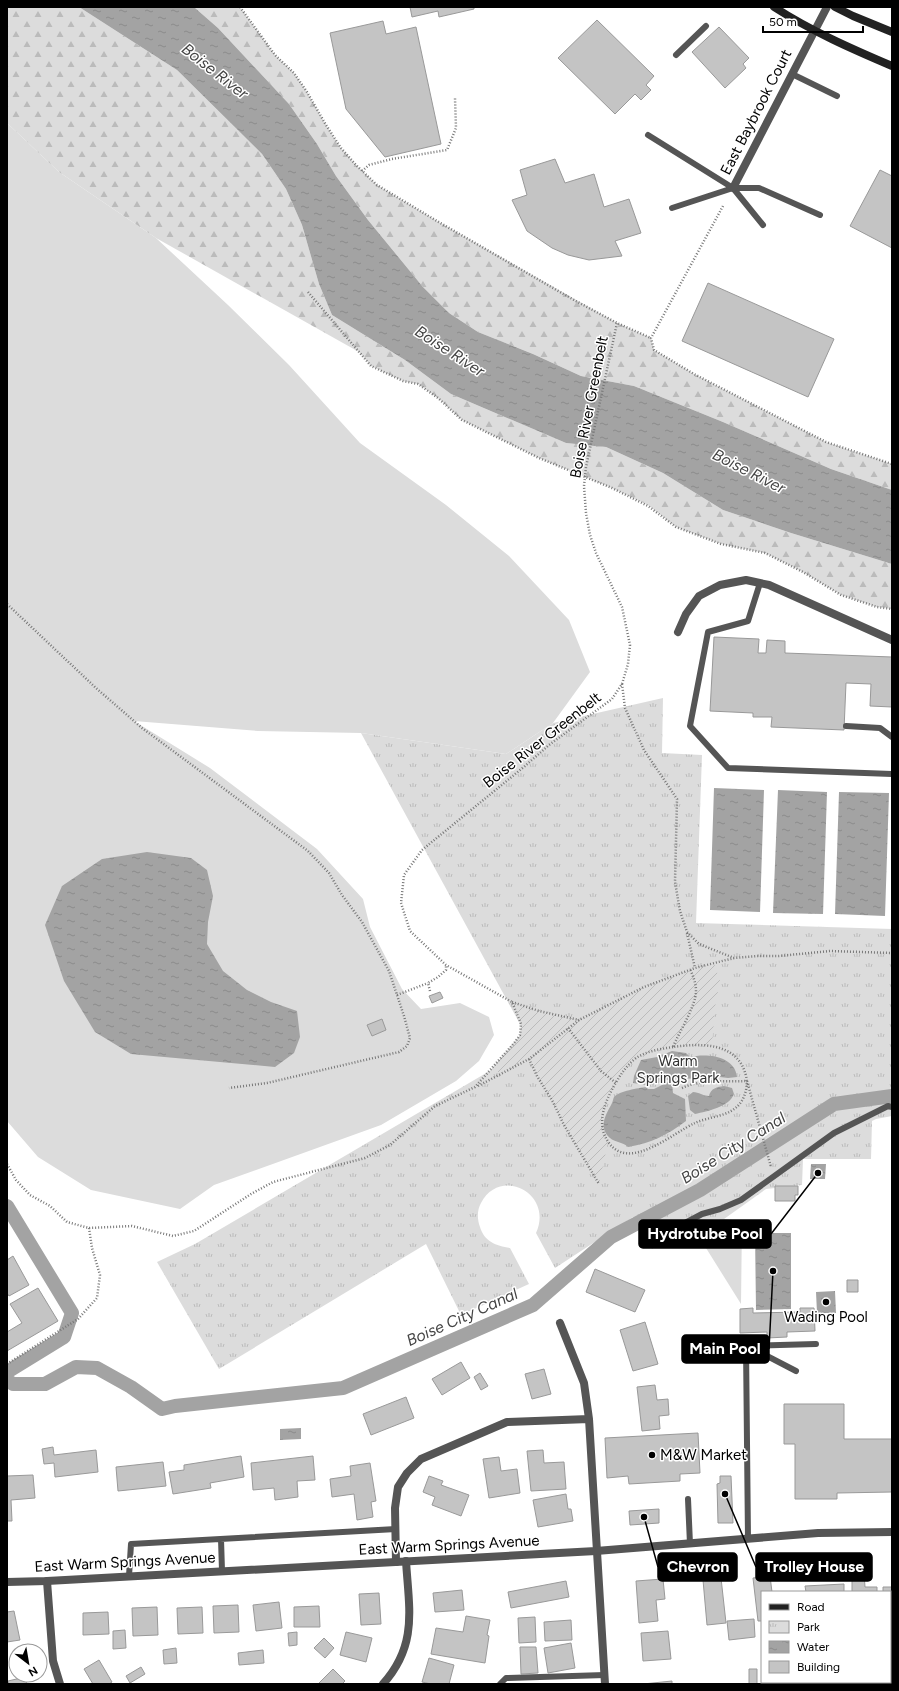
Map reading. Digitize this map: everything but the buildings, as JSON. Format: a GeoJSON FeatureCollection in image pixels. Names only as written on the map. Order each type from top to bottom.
{"type":"FeatureCollection","features":[{"type":"Feature","properties":{"kind":"main road"},"geometry":{"type":"LineString","coordinates":[[774,7],[856,51],[892,66]]}},
{"type":"Feature","properties":{"kind":"main road"},"geometry":{"type":"LineString","coordinates":[[835,7],[892,32]]}},
{"type":"Feature","properties":{"kind":"street","name":"East Baybrook Court"},"geometry":{"type":"LineString","coordinates":[[733,188],[826,7]]}},
{"type":"Feature","properties":{"kind":"street"},"geometry":{"type":"LineString","coordinates":[[678,632],[686,614],[699,596],[720,585],[746,580],[769,585],[892,640]]}},
{"type":"Feature","properties":{"kind":"street"},"geometry":{"type":"LineString","coordinates":[[560,1322],[584,1383],[589,1419],[605,1684]]}},
{"type":"Feature","properties":{"kind":"street"},"geometry":{"type":"LineString","coordinates":[[396,1562],[395,1508],[398,1487],[407,1473],[421,1459],[507,1422],[589,1419]]}},
{"type":"Feature","properties":{"kind":"street","name":"East Warm Springs Avenue"},"geometry":{"type":"LineString","coordinates":[[7,1582],[596,1551],[818,1533],[892,1532]]}},
{"type":"Feature","properties":{"kind":"street"},"geometry":{"type":"LineString","coordinates":[[383,1684],[394,1672],[405,1650],[410,1628],[406,1561]]}},
{"type":"Feature","properties":{"kind":"street"},"geometry":{"type":"LineString","coordinates":[[48,1581],[53,1662],[60,1684]]}},
{"type":"Feature","properties":{"kind":"lane"},"geometry":{"type":"LineString","coordinates":[[676,55],[706,26]]}},
{"type":"Feature","properties":{"kind":"lane"},"geometry":{"type":"LineString","coordinates":[[792,74],[837,96]]}},
{"type":"Feature","properties":{"kind":"lane"},"geometry":{"type":"LineString","coordinates":[[648,135],[733,188],[763,225]]}},
{"type":"Feature","properties":{"kind":"lane"},"geometry":{"type":"LineString","coordinates":[[672,208],[733,188],[759,188],[820,215]]}},
{"type":"Feature","properties":{"kind":"lane"},"geometry":{"type":"LineString","coordinates":[[760,583],[748,621],[708,632],[690,726],[728,768],[892,774]]}},
{"type":"Feature","properties":{"kind":"lane"},"geometry":{"type":"LineString","coordinates":[[846,726],[880,728],[892,736]]}},
{"type":"Feature","properties":{"kind":"lane"},"geometry":{"type":"LineString","coordinates":[[674,1239],[668,1232],[702,1214],[720,1209],[741,1200],[834,1133],[888,1106],[892,1107]]}},
{"type":"Feature","properties":{"kind":"lane"},"geometry":{"type":"LineString","coordinates":[[746,1346],[816,1344]]}},
{"type":"Feature","properties":{"kind":"lane"},"geometry":{"type":"LineString","coordinates":[[746,1346],[796,1371]]}},
{"type":"Feature","properties":{"kind":"lane"},"geometry":{"type":"LineString","coordinates":[[746,1346],[748,1539]]}},
{"type":"Feature","properties":{"kind":"lane"},"geometry":{"type":"LineString","coordinates":[[688,1499],[690,1544]]}},
{"type":"Feature","properties":{"kind":"lane"},"geometry":{"type":"LineString","coordinates":[[129,1576],[131,1544],[396,1529]]}},
{"type":"Feature","properties":{"kind":"lane"},"geometry":{"type":"LineString","coordinates":[[221,1540],[222,1571]]}},
{"type":"Feature","properties":{"kind":"lane"},"geometry":{"type":"LineString","coordinates":[[500,1684],[506,1678],[605,1675]]}},
{"type":"Feature","properties":{"kind":"path","name":"Boise River Greenbelt"},"geometry":{"type":"LineString","coordinates":[[240,7],[275,55],[294,73],[308,92],[326,125],[342,148],[362,171],[377,185],[437,221],[617,323],[651,338]]}},
{"type":"Feature","properties":{"kind":"path"},"geometry":{"type":"LineString","coordinates":[[362,171],[369,165],[392,159],[448,150],[456,128],[455,98]]}},
{"type":"Feature","properties":{"kind":"path"},"geometry":{"type":"LineString","coordinates":[[723,206],[651,338],[654,350],[694,374],[826,442],[892,464]]}},
{"type":"Feature","properties":{"kind":"path"},"geometry":{"type":"LineString","coordinates":[[308,292],[371,366],[403,381],[418,384],[438,398],[462,420],[539,458],[612,488],[648,506],[676,527],[722,544],[765,553],[803,572],[841,595],[877,607],[892,609]]}},
{"type":"Feature","properties":{"kind":"path","name":"Boise River Greenbelt"},"geometry":{"type":"LineString","coordinates":[[579,1020],[539,1011],[512,1002],[446,965],[410,931],[401,903],[404,875],[422,850],[549,745],[612,699],[622,684],[628,664],[630,645],[622,607],[596,553],[590,535],[586,512],[585,477],[617,323]]}},
{"type":"Feature","properties":{"kind":"path"},"geometry":{"type":"LineString","coordinates":[[7,604],[96,688],[142,728],[308,851],[329,873],[362,922],[389,971],[410,1038],[407,1046],[399,1052],[267,1083],[229,1088]]}},
{"type":"Feature","properties":{"kind":"path"},"geometry":{"type":"LineString","coordinates":[[622,684],[625,708],[644,750],[677,799],[675,882],[680,911],[687,932],[695,968]]}},
{"type":"Feature","properties":{"kind":"path"},"geometry":{"type":"LineString","coordinates":[[687,932],[699,944],[734,958]]}},
{"type":"Feature","properties":{"kind":"path"},"geometry":{"type":"LineString","coordinates":[[7,1164],[16,1180],[30,1195],[50,1206],[67,1222],[89,1228],[132,1226],[173,1236],[194,1231],[250,1194],[273,1182],[365,1158],[390,1145],[435,1106],[529,1059],[579,1020],[644,987],[690,969],[734,958],[779,956],[830,951],[892,953]]}},
{"type":"Feature","properties":{"kind":"path"},"geometry":{"type":"LineString","coordinates":[[397,995],[438,978],[446,970],[446,965]]}},
{"type":"Feature","properties":{"kind":"path"},"geometry":{"type":"LineString","coordinates":[[673,1047],[694,1002],[696,992],[695,983],[690,969]]}},
{"type":"Feature","properties":{"kind":"path"},"geometry":{"type":"LineString","coordinates":[[428,983],[430,991]]}},
{"type":"Feature","properties":{"kind":"path"},"geometry":{"type":"LineString","coordinates":[[475,1087],[520,1035],[521,1024],[512,1002]]}},
{"type":"Feature","properties":{"kind":"path"},"geometry":{"type":"LineString","coordinates":[[568,1028],[601,1071],[616,1083]]}},
{"type":"Feature","properties":{"kind":"path"},"geometry":{"type":"LineString","coordinates":[[747,1081],[745,1095],[735,1108],[727,1113],[697,1122],[658,1144],[639,1152],[621,1152],[611,1145],[605,1135],[602,1123],[603,1107],[626,1066],[647,1052],[692,1044],[712,1046],[727,1051],[735,1056],[741,1064],[747,1081],[774,1175]]}},
{"type":"Feature","properties":{"kind":"path"},"geometry":{"type":"LineString","coordinates":[[529,1059],[564,1125],[599,1184]]}},
{"type":"Feature","properties":{"kind":"path"},"geometry":{"type":"LineString","coordinates":[[682,1088],[689,1085],[718,1081],[747,1081]]}},
{"type":"Feature","properties":{"kind":"path"},"geometry":{"type":"LineString","coordinates":[[7,1364],[78,1319],[97,1298],[100,1275],[92,1248],[89,1228]]}},
{"type":"Feature","properties":{"kind":"green space"},"geometry":{"type":"Polygon","coordinates":[[[7,7],[79,7],[177,70],[262,154],[286,189],[302,225],[319,284],[332,315],[405,360],[451,394],[566,443],[606,447],[663,473],[723,510],[791,533],[892,564],[892,609],[877,607],[841,595],[803,572],[765,553],[721,544],[676,527],[648,505],[612,488],[539,458],[462,420],[438,398],[418,384],[403,381],[371,366],[359,352],[156,238],[59,172],[7,123],[7,7]]]}},
{"type":"Feature","properties":{"kind":"green space"},"geometry":{"type":"Polygon","coordinates":[[[194,7],[240,7],[275,55],[294,73],[341,148],[377,185],[437,221],[617,323],[651,338],[654,350],[694,374],[826,442],[892,464],[892,490],[831,469],[723,422],[634,386],[581,376],[533,354],[478,332],[449,313],[423,287],[368,220],[336,176],[317,144],[289,104],[218,28],[194,7]]]}},
{"type":"Feature","properties":{"kind":"green space"},"geometry":{"type":"Polygon","coordinates":[[[7,123],[59,172],[156,238],[228,305],[289,365],[360,443],[446,505],[509,556],[569,620],[590,672],[553,723],[506,754],[361,733],[258,731],[134,721],[210,768],[317,849],[363,899],[370,927],[402,989],[421,1009],[460,1003],[489,1017],[494,1035],[479,1061],[456,1081],[381,1125],[214,1185],[180,1209],[91,1190],[38,1157],[7,1121],[7,123]]]}},
{"type":"Feature","properties":{"kind":"green space","name":"Warm Springs Park"},"geometry":{"type":"Polygon","coordinates":[[[663,698],[662,753],[702,755],[696,923],[892,929],[892,1116],[872,1121],[871,1159],[803,1159],[802,1185],[766,1189],[724,1219],[696,1221],[652,1249],[633,1217],[555,1268],[536,1233],[540,1219],[538,1206],[532,1196],[522,1189],[511,1186],[500,1186],[490,1192],[481,1203],[478,1212],[479,1224],[484,1236],[491,1242],[510,1248],[529,1284],[461,1315],[426,1244],[219,1369],[157,1262],[195,1244],[532,1046],[361,733],[506,754],[553,723],[663,698]]]}},
{"type":"Feature","properties":{"kind":"green space"},"geometry":{"type":"Polygon","coordinates":[[[714,963],[720,981],[715,1007],[712,1046],[673,1047],[637,1058],[621,1073],[609,1094],[602,1115],[608,1142],[599,1184],[529,1060],[506,1072],[489,1072],[520,1035],[521,1024],[512,1002],[579,1020],[644,987],[714,963]]]}},
{"type":"Feature","properties":{"kind":"green space"},"geometry":{"type":"Polygon","coordinates":[[[724,1219],[742,1221],[741,1304],[691,1224],[696,1221],[724,1219]]]}},
{"type":"Feature","properties":{"kind":"water","name":"Boise River"},"geometry":{"type":"Polygon","coordinates":[[[79,7],[194,7],[218,28],[289,104],[317,144],[336,176],[368,220],[423,287],[449,313],[478,332],[533,354],[581,376],[634,386],[723,422],[831,469],[892,490],[892,564],[791,533],[723,510],[663,473],[606,447],[566,443],[451,394],[405,360],[332,315],[319,284],[302,225],[286,189],[262,154],[177,70],[79,7]]]}},
{"type":"Feature","properties":{"kind":"water"},"geometry":{"type":"Polygon","coordinates":[[[714,788],[764,790],[760,912],[710,910],[714,788]]]}},
{"type":"Feature","properties":{"kind":"water"},"geometry":{"type":"Polygon","coordinates":[[[778,790],[827,792],[823,914],[773,913],[778,790]]]}},
{"type":"Feature","properties":{"kind":"water"},"geometry":{"type":"Polygon","coordinates":[[[839,792],[889,793],[885,916],[835,914],[839,792]]]}},
{"type":"Feature","properties":{"kind":"water"},"geometry":{"type":"Polygon","coordinates":[[[147,852],[191,858],[207,870],[213,896],[208,922],[207,944],[223,971],[247,990],[271,1002],[297,1011],[300,1037],[294,1053],[275,1067],[131,1054],[95,1032],[64,981],[45,925],[62,886],[102,859],[147,852]]]}},
{"type":"Feature","properties":{"kind":"water"},"geometry":{"type":"Polygon","coordinates":[[[672,1051],[686,1053],[690,1057],[704,1055],[726,1060],[735,1070],[737,1077],[707,1077],[702,1079],[673,1078],[655,1084],[646,1085],[633,1083],[634,1076],[641,1060],[657,1057],[672,1051]]]}},
{"type":"Feature","properties":{"kind":"water"},"geometry":{"type":"Polygon","coordinates":[[[668,1082],[672,1083],[673,1093],[685,1099],[686,1121],[659,1138],[628,1147],[609,1138],[605,1131],[604,1123],[614,1097],[624,1091],[646,1087],[648,1089],[654,1089],[668,1082]]]}},
{"type":"Feature","properties":{"kind":"water"},"geometry":{"type":"Polygon","coordinates":[[[724,1086],[732,1088],[734,1094],[728,1102],[718,1108],[695,1114],[690,1110],[688,1096],[693,1092],[709,1096],[710,1093],[717,1087],[724,1086]]]}},
{"type":"Feature","properties":{"kind":"water"},"geometry":{"type":"Polygon","coordinates":[[[811,1164],[826,1164],[825,1179],[810,1179],[811,1164]]]}},
{"type":"Feature","properties":{"kind":"water"},"geometry":{"type":"Polygon","coordinates":[[[755,1233],[791,1233],[791,1309],[756,1310],[755,1233]]]}},
{"type":"Feature","properties":{"kind":"water","name":"Wading Pool"},"geometry":{"type":"Polygon","coordinates":[[[835,1291],[836,1313],[817,1313],[816,1292],[835,1291]]]}},
{"type":"Feature","properties":{"kind":"water"},"geometry":{"type":"Polygon","coordinates":[[[301,1428],[301,1439],[280,1440],[280,1429],[301,1428]]]}},
{"type":"Feature","properties":{"kind":"waterway","name":"Boise City Canal"},"geometry":{"type":"LineString","coordinates":[[7,1380],[13,1384],[45,1384],[76,1367],[97,1368],[131,1387],[162,1409],[175,1406],[343,1388],[533,1305],[611,1237],[700,1190],[834,1104],[892,1096]]}},
{"type":"Feature","properties":{"kind":"waterway","name":"Boise City Canal"},"geometry":{"type":"LineString","coordinates":[[7,1206],[72,1313],[64,1337],[7,1372]]}},
{"type":"Feature","properties":{"kind":"place","name":"Hydrotube Pool"},"geometry":{"type":"Point","coordinates":[818,1173]}},
{"type":"Feature","properties":{"kind":"place","name":"Main Pool"},"geometry":{"type":"Point","coordinates":[773,1271]}},
{"type":"Feature","properties":{"kind":"place","name":"Wading Pool"},"geometry":{"type":"Point","coordinates":[826,1302]}},
{"type":"Feature","properties":{"kind":"place","name":"M&W Market"},"geometry":{"type":"Point","coordinates":[652,1455]}},
{"type":"Feature","properties":{"kind":"place","name":"Trolley House"},"geometry":{"type":"Point","coordinates":[725,1494]}},
{"type":"Feature","properties":{"kind":"place","name":"Chevron"},"geometry":{"type":"Point","coordinates":[644,1517]}}]}
